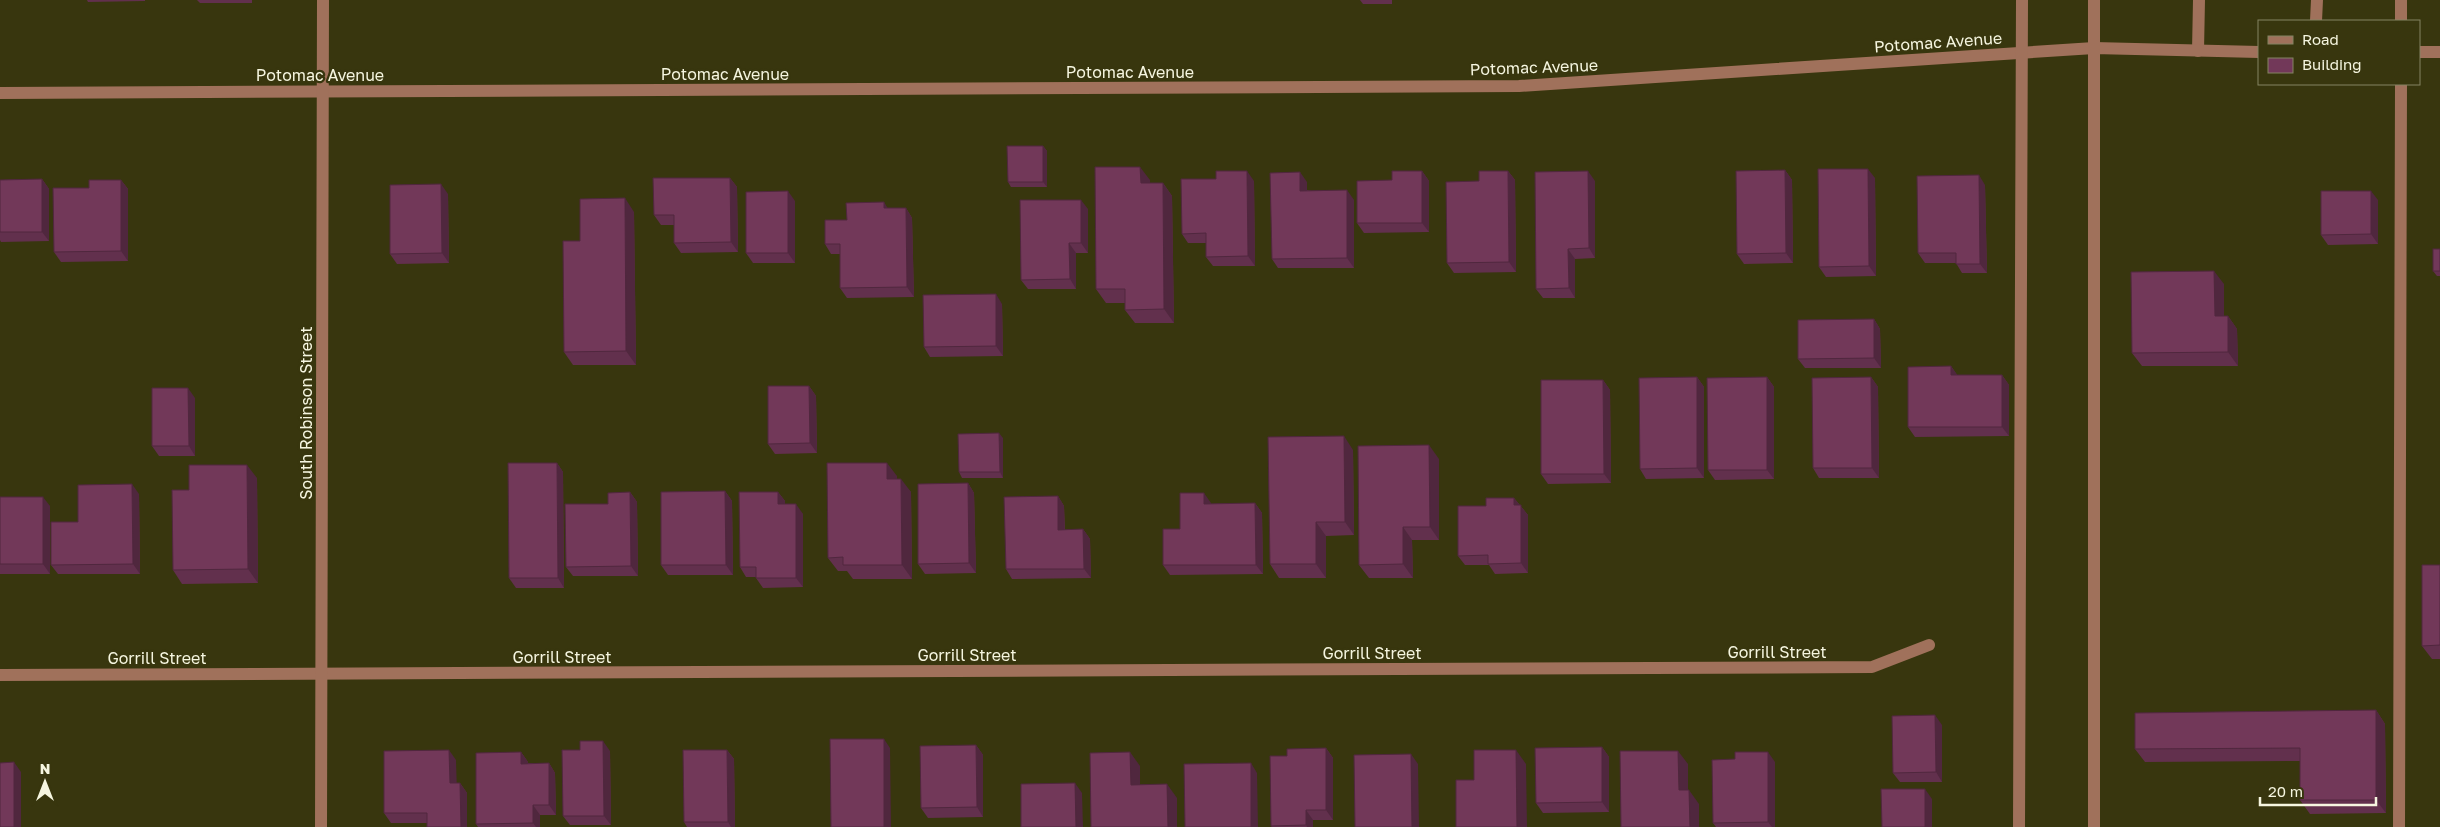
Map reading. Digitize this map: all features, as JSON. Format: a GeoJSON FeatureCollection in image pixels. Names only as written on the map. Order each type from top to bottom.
{"type":"FeatureCollection","features":[{"type":"Feature","properties":{"kind":"street","name":"South Robinson Street"},"geometry":{"type":"LineString","coordinates":[[321,827],[323,0]]}},
{"type":"Feature","properties":{"kind":"street"},"geometry":{"type":"LineString","coordinates":[[2019,827],[2022,0]]}},
{"type":"Feature","properties":{"kind":"street"},"geometry":{"type":"LineString","coordinates":[[2094,0],[2094,827]]}},
{"type":"Feature","properties":{"kind":"street"},"geometry":{"type":"LineString","coordinates":[[2198,0],[2198,51]]}},
{"type":"Feature","properties":{"kind":"street"},"geometry":{"type":"LineString","coordinates":[[2316,20],[2317,0]]}},
{"type":"Feature","properties":{"kind":"street"},"geometry":{"type":"LineString","coordinates":[[2401,0],[2401,20]]}},
{"type":"Feature","properties":{"kind":"street","name":"Potomac Avenue"},"geometry":{"type":"LineString","coordinates":[[0,93],[1519,86],[2094,48],[2258,52]]}},
{"type":"Feature","properties":{"kind":"street"},"geometry":{"type":"LineString","coordinates":[[2420,52],[2440,52]]}},
{"type":"Feature","properties":{"kind":"street"},"geometry":{"type":"LineString","coordinates":[[2399,827],[2401,85]]}},
{"type":"Feature","properties":{"kind":"street","name":"Gorrill Street"},"geometry":{"type":"LineString","coordinates":[[0,675],[1872,668],[1929,645]]}},
{"type":"Feature","properties":{"kind":"building"},"geometry":{"type":"Polygon","coordinates":[[[1007,146],[1043,146],[1043,182],[1008,182],[1007,146]]]}},
{"type":"Feature","properties":{"kind":"building"},"geometry":{"type":"Polygon","coordinates":[[[1095,167],[1140,167],[1141,183],[1163,183],[1164,309],[1125,310],[1125,289],[1096,289],[1095,167]]]}},
{"type":"Feature","properties":{"kind":"building"},"geometry":{"type":"Polygon","coordinates":[[[1818,169],[1868,169],[1869,266],[1819,267],[1818,169]]]}},
{"type":"Feature","properties":{"kind":"building"},"geometry":{"type":"Polygon","coordinates":[[[1785,170],[1786,253],[1737,254],[1736,171],[1785,170]]]}},
{"type":"Feature","properties":{"kind":"building"},"geometry":{"type":"Polygon","coordinates":[[[1216,171],[1247,171],[1248,256],[1206,257],[1206,233],[1182,234],[1181,179],[1216,179],[1216,171]]]}},
{"type":"Feature","properties":{"kind":"building"},"geometry":{"type":"Polygon","coordinates":[[[1392,171],[1422,171],[1422,223],[1357,223],[1357,181],[1392,180],[1392,171]]]}},
{"type":"Feature","properties":{"kind":"building"},"geometry":{"type":"Polygon","coordinates":[[[1479,171],[1508,171],[1509,262],[1447,263],[1446,182],[1479,181],[1479,171]]]}},
{"type":"Feature","properties":{"kind":"building"},"geometry":{"type":"Polygon","coordinates":[[[1588,171],[1589,248],[1568,249],[1569,288],[1536,289],[1535,172],[1588,171]]]}},
{"type":"Feature","properties":{"kind":"building"},"geometry":{"type":"Polygon","coordinates":[[[1300,172],[1300,191],[1347,190],[1347,258],[1272,259],[1270,173],[1300,172]]]}},
{"type":"Feature","properties":{"kind":"building"},"geometry":{"type":"Polygon","coordinates":[[[1979,175],[1980,264],[1956,264],[1956,253],[1918,253],[1917,176],[1979,175]]]}},
{"type":"Feature","properties":{"kind":"building"},"geometry":{"type":"Polygon","coordinates":[[[653,178],[730,178],[731,242],[674,243],[674,215],[654,215],[653,178]]]}},
{"type":"Feature","properties":{"kind":"building"},"geometry":{"type":"Polygon","coordinates":[[[42,179],[42,232],[0,232],[0,180],[42,179]]]}},
{"type":"Feature","properties":{"kind":"building"},"geometry":{"type":"Polygon","coordinates":[[[89,180],[121,180],[121,251],[54,252],[53,188],[89,188],[89,180]]]}},
{"type":"Feature","properties":{"kind":"building"},"geometry":{"type":"Polygon","coordinates":[[[441,184],[442,253],[390,254],[390,185],[441,184]]]}},
{"type":"Feature","properties":{"kind":"building"},"geometry":{"type":"Polygon","coordinates":[[[788,191],[788,253],[746,253],[746,192],[788,191]]]}},
{"type":"Feature","properties":{"kind":"building"},"geometry":{"type":"Polygon","coordinates":[[[2321,191],[2371,191],[2371,234],[2321,235],[2321,191]]]}},
{"type":"Feature","properties":{"kind":"building"},"geometry":{"type":"Polygon","coordinates":[[[625,198],[626,351],[564,352],[563,241],[580,241],[580,199],[625,198]]]}},
{"type":"Feature","properties":{"kind":"building"},"geometry":{"type":"Polygon","coordinates":[[[1020,200],[1081,200],[1081,243],[1069,243],[1070,279],[1021,280],[1020,200]]]}},
{"type":"Feature","properties":{"kind":"building"},"geometry":{"type":"Polygon","coordinates":[[[884,202],[884,208],[906,208],[907,287],[840,288],[840,244],[825,244],[825,220],[847,220],[846,203],[884,202]]]}},
{"type":"Feature","properties":{"kind":"building"},"geometry":{"type":"Polygon","coordinates":[[[2433,249],[2440,249],[2440,271],[2433,271],[2433,249]]]}},
{"type":"Feature","properties":{"kind":"building"},"geometry":{"type":"Polygon","coordinates":[[[2214,271],[2215,316],[2228,316],[2228,352],[2132,353],[2131,272],[2214,271]]]}},
{"type":"Feature","properties":{"kind":"building"},"geometry":{"type":"Polygon","coordinates":[[[996,294],[996,346],[924,347],[923,295],[996,294]]]}},
{"type":"Feature","properties":{"kind":"building"},"geometry":{"type":"Polygon","coordinates":[[[1874,319],[1874,358],[1798,359],[1798,320],[1874,319]]]}},
{"type":"Feature","properties":{"kind":"building"},"geometry":{"type":"Polygon","coordinates":[[[1951,366],[1951,375],[2002,375],[2002,427],[1908,427],[1908,367],[1951,366]]]}},
{"type":"Feature","properties":{"kind":"building"},"geometry":{"type":"Polygon","coordinates":[[[1697,377],[1697,468],[1640,469],[1639,378],[1697,377]]]}},
{"type":"Feature","properties":{"kind":"building"},"geometry":{"type":"Polygon","coordinates":[[[1767,377],[1767,470],[1708,470],[1707,378],[1767,377]]]}},
{"type":"Feature","properties":{"kind":"building"},"geometry":{"type":"Polygon","coordinates":[[[1871,377],[1872,468],[1813,468],[1812,378],[1871,377]]]}},
{"type":"Feature","properties":{"kind":"building"},"geometry":{"type":"Polygon","coordinates":[[[1541,380],[1603,380],[1604,474],[1541,474],[1541,380]]]}},
{"type":"Feature","properties":{"kind":"building"},"geometry":{"type":"Polygon","coordinates":[[[768,386],[809,386],[810,443],[768,444],[768,386]]]}},
{"type":"Feature","properties":{"kind":"building"},"geometry":{"type":"Polygon","coordinates":[[[152,388],[188,388],[189,446],[152,446],[152,388]]]}},
{"type":"Feature","properties":{"kind":"building"},"geometry":{"type":"Polygon","coordinates":[[[999,433],[1000,472],[959,472],[958,434],[999,433]]]}},
{"type":"Feature","properties":{"kind":"building"},"geometry":{"type":"Polygon","coordinates":[[[1344,436],[1345,522],[1316,522],[1316,564],[1270,564],[1268,437],[1344,436]]]}},
{"type":"Feature","properties":{"kind":"building"},"geometry":{"type":"Polygon","coordinates":[[[1429,445],[1430,527],[1403,527],[1403,564],[1359,565],[1358,446],[1429,445]]]}},
{"type":"Feature","properties":{"kind":"building"},"geometry":{"type":"Polygon","coordinates":[[[508,463],[557,463],[558,578],[509,578],[508,463]]]}},
{"type":"Feature","properties":{"kind":"building"},"geometry":{"type":"Polygon","coordinates":[[[827,463],[887,463],[887,479],[901,479],[902,565],[843,565],[843,557],[828,558],[827,463]]]}},
{"type":"Feature","properties":{"kind":"building"},"geometry":{"type":"Polygon","coordinates":[[[189,465],[247,465],[248,569],[173,570],[172,490],[189,490],[189,465]]]}},
{"type":"Feature","properties":{"kind":"building"},"geometry":{"type":"Polygon","coordinates":[[[968,483],[969,563],[918,564],[918,484],[968,483]]]}},
{"type":"Feature","properties":{"kind":"building"},"geometry":{"type":"Polygon","coordinates":[[[132,484],[133,564],[51,565],[51,522],[78,522],[78,485],[132,484]]]}},
{"type":"Feature","properties":{"kind":"building"},"geometry":{"type":"Polygon","coordinates":[[[725,491],[726,565],[661,565],[661,492],[725,491]]]}},
{"type":"Feature","properties":{"kind":"building"},"geometry":{"type":"Polygon","coordinates":[[[630,492],[631,566],[566,567],[565,504],[608,504],[608,493],[630,492]]]}},
{"type":"Feature","properties":{"kind":"building"},"geometry":{"type":"Polygon","coordinates":[[[739,492],[778,492],[778,504],[796,504],[796,578],[756,578],[756,567],[740,567],[739,492]]]}},
{"type":"Feature","properties":{"kind":"building"},"geometry":{"type":"Polygon","coordinates":[[[1180,493],[1204,493],[1204,504],[1255,503],[1256,565],[1163,565],[1163,529],[1180,529],[1180,493]]]}},
{"type":"Feature","properties":{"kind":"building"},"geometry":{"type":"Polygon","coordinates":[[[1058,496],[1058,530],[1083,529],[1084,569],[1006,569],[1004,497],[1058,496]]]}},
{"type":"Feature","properties":{"kind":"building"},"geometry":{"type":"Polygon","coordinates":[[[0,497],[43,497],[43,564],[0,564],[0,497]]]}},
{"type":"Feature","properties":{"kind":"building"},"geometry":{"type":"Polygon","coordinates":[[[1486,498],[1514,498],[1514,505],[1521,505],[1521,563],[1488,564],[1488,555],[1458,556],[1458,506],[1486,506],[1486,498]]]}},
{"type":"Feature","properties":{"kind":"building"},"geometry":{"type":"Polygon","coordinates":[[[2422,565],[2440,565],[2440,645],[2422,646],[2422,565]]]}},
{"type":"Feature","properties":{"kind":"building"},"geometry":{"type":"Polygon","coordinates":[[[2376,710],[2376,800],[2300,800],[2300,748],[2135,749],[2135,713],[2376,710]]]}},
{"type":"Feature","properties":{"kind":"building"},"geometry":{"type":"Polygon","coordinates":[[[1935,715],[1936,772],[1893,773],[1892,716],[1935,715]]]}},
{"type":"Feature","properties":{"kind":"building"},"geometry":{"type":"Polygon","coordinates":[[[830,739],[884,739],[884,827],[831,827],[830,739]]]}},
{"type":"Feature","properties":{"kind":"building"},"geometry":{"type":"Polygon","coordinates":[[[580,741],[603,741],[604,816],[563,816],[562,750],[580,750],[580,741]]]}},
{"type":"Feature","properties":{"kind":"building"},"geometry":{"type":"Polygon","coordinates":[[[976,745],[977,807],[921,808],[920,746],[976,745]]]}},
{"type":"Feature","properties":{"kind":"building"},"geometry":{"type":"Polygon","coordinates":[[[1602,747],[1602,802],[1536,803],[1535,748],[1602,747]]]}},
{"type":"Feature","properties":{"kind":"building"},"geometry":{"type":"Polygon","coordinates":[[[1326,748],[1326,810],[1306,810],[1306,825],[1271,826],[1270,756],[1287,756],[1287,749],[1326,748]]]}},
{"type":"Feature","properties":{"kind":"building"},"geometry":{"type":"Polygon","coordinates":[[[449,750],[450,783],[460,783],[461,827],[427,827],[427,813],[384,813],[384,751],[449,750]]]}},
{"type":"Feature","properties":{"kind":"building"},"geometry":{"type":"Polygon","coordinates":[[[683,750],[727,750],[728,822],[684,822],[683,750]]]}},
{"type":"Feature","properties":{"kind":"building"},"geometry":{"type":"Polygon","coordinates":[[[1474,750],[1516,750],[1517,827],[1456,827],[1456,780],[1474,780],[1474,750]]]}},
{"type":"Feature","properties":{"kind":"building"},"geometry":{"type":"Polygon","coordinates":[[[1620,751],[1678,751],[1679,790],[1689,790],[1690,827],[1621,827],[1620,751]]]}},
{"type":"Feature","properties":{"kind":"building"},"geometry":{"type":"Polygon","coordinates":[[[521,752],[521,764],[549,763],[549,805],[533,805],[533,823],[476,824],[476,753],[521,752]]]}},
{"type":"Feature","properties":{"kind":"building"},"geometry":{"type":"Polygon","coordinates":[[[1130,752],[1131,785],[1167,784],[1168,827],[1091,827],[1090,753],[1130,752]]]}},
{"type":"Feature","properties":{"kind":"building"},"geometry":{"type":"Polygon","coordinates":[[[1735,752],[1768,752],[1768,822],[1713,823],[1712,760],[1735,759],[1735,752]]]}},
{"type":"Feature","properties":{"kind":"building"},"geometry":{"type":"Polygon","coordinates":[[[1411,754],[1412,827],[1355,827],[1354,755],[1411,754]]]}},
{"type":"Feature","properties":{"kind":"building"},"geometry":{"type":"Polygon","coordinates":[[[14,762],[14,827],[0,827],[0,763],[14,762]]]}},
{"type":"Feature","properties":{"kind":"building"},"geometry":{"type":"Polygon","coordinates":[[[1251,763],[1251,827],[1185,827],[1184,764],[1251,763]]]}},
{"type":"Feature","properties":{"kind":"building"},"geometry":{"type":"Polygon","coordinates":[[[1075,783],[1076,827],[1021,827],[1021,784],[1075,783]]]}},
{"type":"Feature","properties":{"kind":"building"},"geometry":{"type":"Polygon","coordinates":[[[1881,789],[1925,789],[1925,827],[1882,827],[1881,789]]]}}]}
